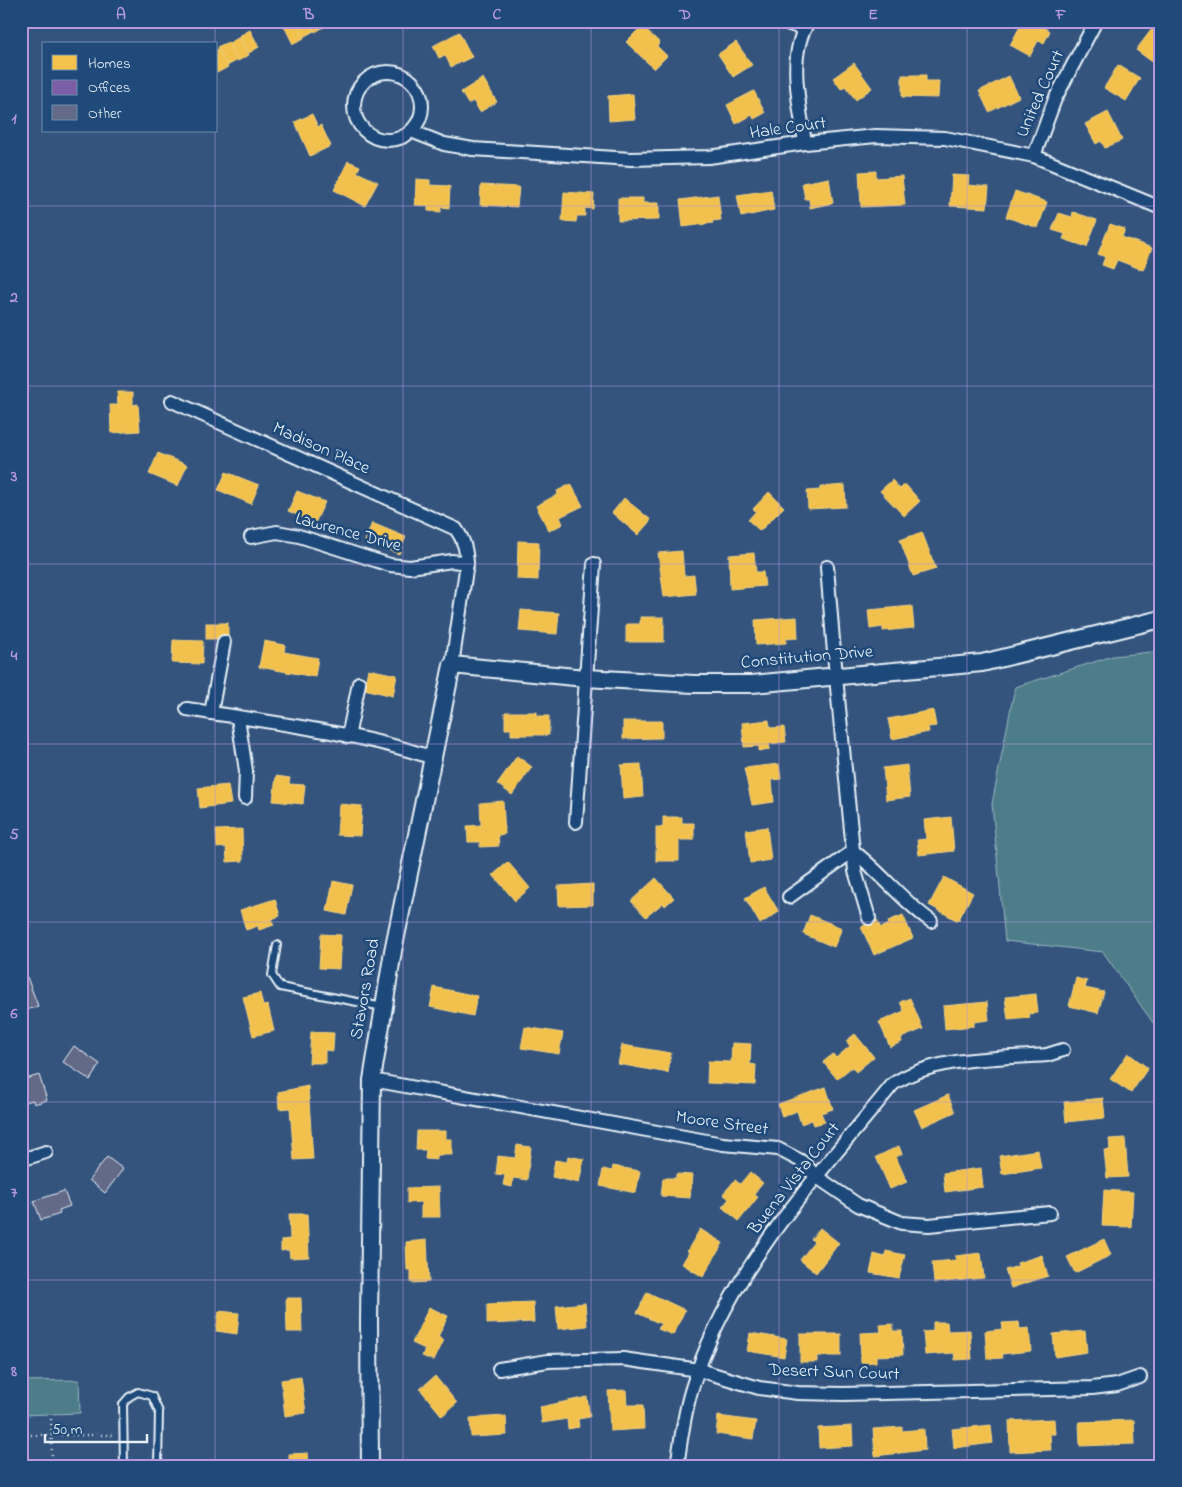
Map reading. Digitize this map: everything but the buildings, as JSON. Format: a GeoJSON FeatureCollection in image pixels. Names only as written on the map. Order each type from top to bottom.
{"type":"FeatureCollection","features":[{"type":"Feature","properties":{"kind":"street"},"geometry":{"type":"LineString","coordinates":[[781,21],[806,25],[797,60],[797,87],[805,143]]}},
{"type":"Feature","properties":{"kind":"street","name":"United Court"},"geometry":{"type":"LineString","coordinates":[[1034,156],[1054,99],[1096,21]]}},
{"type":"Feature","properties":{"kind":"street"},"geometry":{"type":"LineString","coordinates":[[385,72],[393,73],[409,79],[415,85],[422,100],[422,109],[417,125],[411,131],[404,136],[388,140],[371,135],[359,124],[354,108],[355,99],[363,84],[369,78],[385,72]]}},
{"type":"Feature","properties":{"kind":"street","name":"Hale Court"},"geometry":{"type":"LineString","coordinates":[[411,131],[444,144],[473,149],[631,159],[709,158],[805,143],[901,135],[945,138],[1034,156],[1161,208]]}},
{"type":"Feature","properties":{"kind":"street","name":"Madison Place"},"geometry":{"type":"LineString","coordinates":[[172,401],[456,529]]}},
{"type":"Feature","properties":{"kind":"street","name":"Stavors Road"},"geometry":{"type":"LineString","coordinates":[[370,1466],[369,1321],[372,1080],[383,1007],[452,665],[467,563],[464,543],[456,529]]}},
{"type":"Feature","properties":{"kind":"street","name":"Lawrence Drive"},"geometry":{"type":"LineString","coordinates":[[251,538],[277,532],[299,536],[390,565],[410,567],[452,561],[467,563]]}},
{"type":"Feature","properties":{"kind":"street"},"geometry":{"type":"LineString","coordinates":[[576,822],[594,564]]}},
{"type":"Feature","properties":{"kind":"street"},"geometry":{"type":"LineString","coordinates":[[827,567],[852,851],[857,882],[869,918]]}},
{"type":"Feature","properties":{"kind":"street","name":"Constitution Drive"},"geometry":{"type":"LineString","coordinates":[[452,665],[585,678],[694,684],[742,684],[982,663],[1161,619]]}},
{"type":"Feature","properties":{"kind":"street"},"geometry":{"type":"LineString","coordinates":[[210,713],[224,642]]}},
{"type":"Feature","properties":{"kind":"street"},"geometry":{"type":"LineString","coordinates":[[348,737],[359,683]]}},
{"type":"Feature","properties":{"kind":"street"},"geometry":{"type":"LineString","coordinates":[[187,709],[348,737],[408,750],[432,758]]}},
{"type":"Feature","properties":{"kind":"street"},"geometry":{"type":"LineString","coordinates":[[238,718],[246,771],[245,798]]}},
{"type":"Feature","properties":{"kind":"street"},"geometry":{"type":"LineString","coordinates":[[789,897],[852,851]]}},
{"type":"Feature","properties":{"kind":"street"},"geometry":{"type":"LineString","coordinates":[[852,851],[872,865],[915,910],[931,921]]}},
{"type":"Feature","properties":{"kind":"street","name":"Buena Vista Court"},"geometry":{"type":"LineString","coordinates":[[677,1466],[692,1388],[734,1291],[777,1228],[893,1084],[914,1072],[937,1065],[1047,1056],[1063,1050]]}},
{"type":"Feature","properties":{"kind":"street","name":"Moore Street"},"geometry":{"type":"LineString","coordinates":[[372,1080],[723,1144],[778,1149],[801,1161],[817,1177],[858,1205],[902,1223],[929,1224],[1050,1213]]}},
{"type":"Feature","properties":{"kind":"street"},"geometry":{"type":"LineString","coordinates":[[21,1160],[46,1152]]}},
{"type":"Feature","properties":{"kind":"street","name":"Desert Sun Court"},"geometry":{"type":"LineString","coordinates":[[499,1370],[548,1361],[600,1359],[643,1361],[699,1370],[759,1388],[798,1393],[843,1394],[1092,1388],[1117,1384],[1140,1377]]}},
{"type":"Feature","properties":{"kind":"lane"},"geometry":{"type":"LineString","coordinates":[[276,945],[272,974],[280,987],[383,1007]]}},
{"type":"Feature","properties":{"kind":"lane"},"geometry":{"type":"LineString","coordinates":[[124,1466],[123,1404],[129,1397],[138,1392],[152,1396],[158,1412],[158,1466]]}},
{"type":"Feature","properties":{"kind":"path"},"geometry":{"type":"LineString","coordinates":[[51,1414],[52,1460]]}},
{"type":"Feature","properties":{"kind":"path"},"geometry":{"type":"LineString","coordinates":[[21,1435],[123,1434]]}},
{"type":"Feature","properties":{"kind":"green space"},"geometry":{"type":"Polygon","coordinates":[[[1161,651],[1161,1034],[1103,952],[1005,941],[992,804],[1015,687],[1113,656],[1161,651]]]}},
{"type":"Feature","properties":{"kind":"green space"},"geometry":{"type":"Polygon","coordinates":[[[79,1380],[80,1413],[21,1415],[21,1381],[79,1380]]]}}]}
